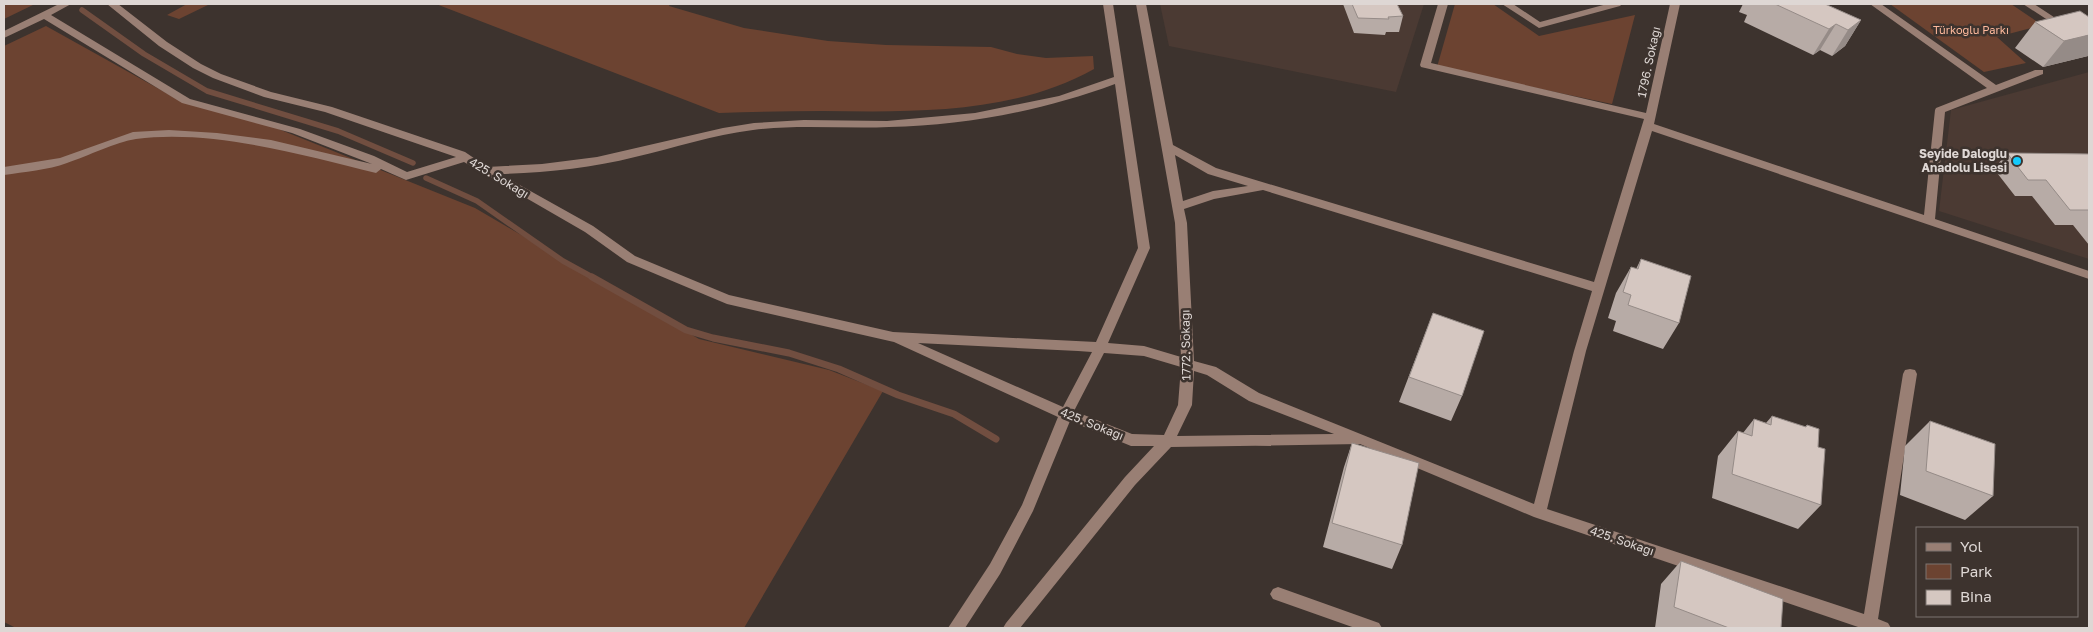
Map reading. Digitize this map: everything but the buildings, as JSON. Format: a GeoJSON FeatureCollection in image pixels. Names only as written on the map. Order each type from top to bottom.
{"type":"FeatureCollection","features":[{"type":"Feature","properties":{"kind":"street"},"geometry":{"type":"LineString","coordinates":[[4,35],[66,4]]}},
{"type":"Feature","properties":{"kind":"street","name":"425. Sokağı"},"geometry":{"type":"LineString","coordinates":[[112,4],[163,44],[197,66],[217,76],[268,95],[328,109],[466,158],[485,171],[589,229],[631,259],[680,281],[728,299],[893,337],[1144,351],[1211,372],[1254,397],[1366,441],[1538,513],[1874,627]]}},
{"type":"Feature","properties":{"kind":"street"},"geometry":{"type":"LineString","coordinates":[[956,628],[995,569],[1028,507],[1066,414],[1100,348],[1144,248],[1108,4]]}},
{"type":"Feature","properties":{"kind":"street","name":"1772. Sokağı"},"geometry":{"type":"LineString","coordinates":[[1011,628],[1130,481],[1168,441],[1185,405],[1188,365],[1181,223],[1156,77],[1141,4]]}},
{"type":"Feature","properties":{"kind":"street"},"geometry":{"type":"LineString","coordinates":[[1443,4],[1425,66],[1649,121],[1929,222],[2089,275]]}},
{"type":"Feature","properties":{"kind":"street"},"geometry":{"type":"LineString","coordinates":[[1506,4],[1539,25],[1617,4]]}},
{"type":"Feature","properties":{"kind":"street","name":"1796. Sokağı"},"geometry":{"type":"LineString","coordinates":[[1538,513],[1598,288],[1649,121],[1675,4]]}},
{"type":"Feature","properties":{"kind":"street"},"geometry":{"type":"LineString","coordinates":[[1875,4],[1995,89]]}},
{"type":"Feature","properties":{"kind":"street"},"geometry":{"type":"LineString","coordinates":[[2028,4],[2089,44]]}},
{"type":"Feature","properties":{"kind":"street"},"geometry":{"type":"LineString","coordinates":[[44,14],[186,101],[296,131],[406,176]]}},
{"type":"Feature","properties":{"kind":"street"},"geometry":{"type":"LineString","coordinates":[[1929,222],[1940,110],[2039,72]]}},
{"type":"Feature","properties":{"kind":"street"},"geometry":{"type":"LineString","coordinates":[[485,171],[579,164],[755,126],[888,124],[984,115],[1046,102],[1090,90],[1119,78]]}},
{"type":"Feature","properties":{"kind":"street"},"geometry":{"type":"LineString","coordinates":[[4,172],[62,161],[133,136],[169,134],[217,137],[271,144],[406,176],[466,158]]}},
{"type":"Feature","properties":{"kind":"street"},"geometry":{"type":"LineString","coordinates":[[1168,147],[1212,171],[1598,288]]}},
{"type":"Feature","properties":{"kind":"street"},"geometry":{"type":"LineString","coordinates":[[1178,207],[1213,195],[1264,188]]}},
{"type":"Feature","properties":{"kind":"street","name":"425. Sokağı"},"geometry":{"type":"LineString","coordinates":[[893,337],[1066,414],[1131,440],[1198,442],[1270,439],[1366,441]]}},
{"type":"Feature","properties":{"kind":"street"},"geometry":{"type":"LineString","coordinates":[[1874,627],[1910,374]]}},
{"type":"Feature","properties":{"kind":"street"},"geometry":{"type":"LineString","coordinates":[[1278,594],[1374,628]]}},
{"type":"Feature","properties":{"kind":"shaded area"},"geometry":{"type":"Polygon","coordinates":[[[1160,4],[1424,4],[1396,92],[1169,46],[1160,4]]]}},
{"type":"Feature","properties":{"kind":"shaded area","name":"Seyide Daloğlu Anadolu Lisesi"},"geometry":{"type":"Polygon","coordinates":[[[2089,72],[2089,259],[1939,211],[1951,110],[2089,72]]]}},
{"type":"Feature","properties":{"kind":"green space"},"geometry":{"type":"Polygon","coordinates":[[[4,4],[35,4],[4,19],[4,4]]]}},
{"type":"Feature","properties":{"kind":"green space"},"geometry":{"type":"Polygon","coordinates":[[[187,4],[210,4],[179,19],[167,15],[187,4]]]}},
{"type":"Feature","properties":{"kind":"green space"},"geometry":{"type":"Polygon","coordinates":[[[436,4],[670,4],[669,6],[744,28],[828,41],[886,45],[991,47],[1017,54],[1046,58],[1093,56],[1094,69],[1062,84],[1030,95],[996,103],[961,108],[891,111],[719,113],[436,4]]]}},
{"type":"Feature","properties":{"kind":"green space"},"geometry":{"type":"Polygon","coordinates":[[[1455,4],[1493,4],[1539,36],[1635,15],[1612,104],[1437,67],[1455,4]]]}},
{"type":"Feature","properties":{"kind":"green space","name":"Türkoğlu Parkı"},"geometry":{"type":"Polygon","coordinates":[[[1890,4],[2011,4],[2042,25],[1997,37],[2026,63],[1984,72],[1890,4]]]}},
{"type":"Feature","properties":{"kind":"green space"},"geometry":{"type":"Polygon","coordinates":[[[46,26],[177,99],[261,122],[475,208],[699,339],[829,370],[883,391],[744,628],[16,628],[4,622],[4,46],[46,26]]]}},
{"type":"Feature","properties":{"kind":"waterway"},"geometry":{"type":"LineString","coordinates":[[82,10],[144,54],[207,91],[338,131],[413,163]]}},
{"type":"Feature","properties":{"kind":"waterway"},"geometry":{"type":"LineString","coordinates":[[426,178],[477,201],[563,261],[594,278]]}},
{"type":"Feature","properties":{"kind":"waterway"},"geometry":{"type":"LineString","coordinates":[[592,277],[686,330],[713,338],[789,353],[839,369],[898,395],[954,414],[996,439]]}},
{"type":"Feature","properties":{"kind":"place","name":"Seyide Daloğlu Anadolu Lisesi"},"geometry":{"type":"Point","coordinates":[2017,161]}}]}
